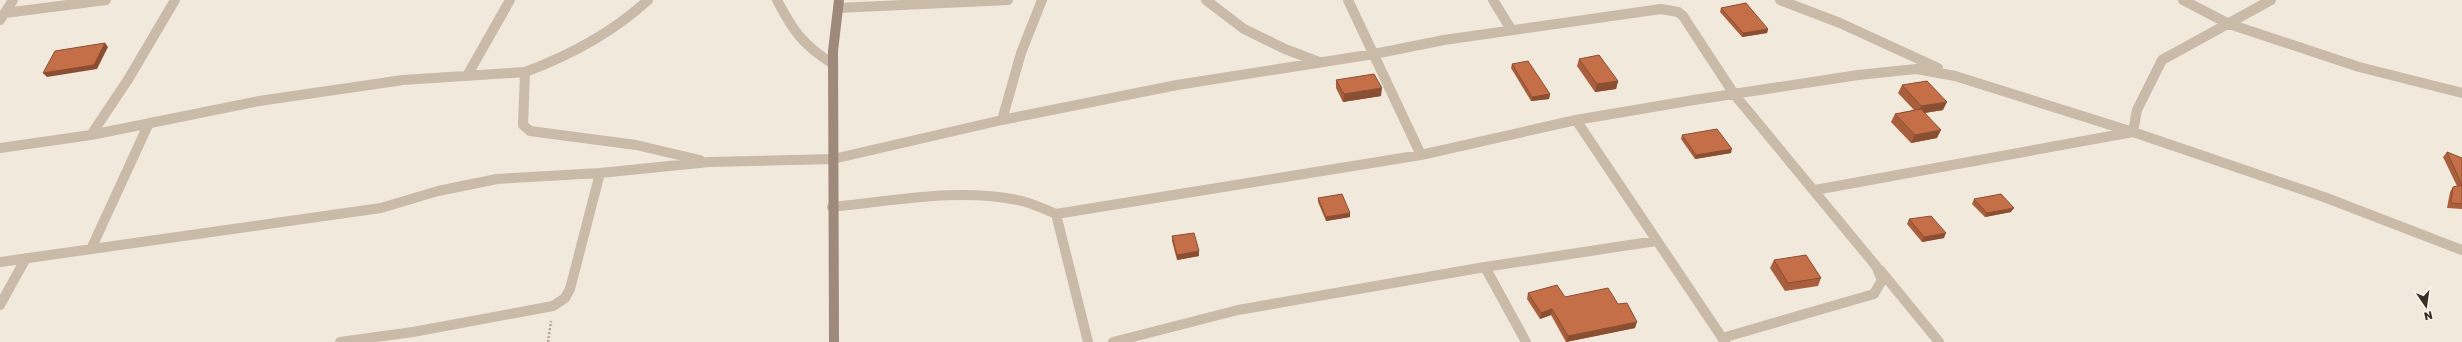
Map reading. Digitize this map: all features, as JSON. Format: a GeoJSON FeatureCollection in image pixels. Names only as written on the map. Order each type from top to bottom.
{"type":"FeatureCollection","features":[{"type":"Feature","properties":{"kind":"street"},"geometry":{"type":"LineString","coordinates":[[2,16],[13,0]]}},
{"type":"Feature","properties":{"kind":"street"},"geometry":{"type":"LineString","coordinates":[[2,16],[106,0]]}},
{"type":"Feature","properties":{"kind":"street"},"geometry":{"type":"LineString","coordinates":[[91,135],[129,78],[175,0]]}},
{"type":"Feature","properties":{"kind":"street"},"geometry":{"type":"LineString","coordinates":[[468,74],[510,0]]}},
{"type":"Feature","properties":{"kind":"street"},"geometry":{"type":"LineString","coordinates":[[0,148],[91,135],[259,101],[403,80],[468,74],[525,72],[573,53],[617,24],[648,0]]}},
{"type":"Feature","properties":{"kind":"street"},"geometry":{"type":"LineString","coordinates":[[777,0],[796,37],[809,50],[833,64]]}},
{"type":"Feature","properties":{"kind":"street"},"geometry":{"type":"LineString","coordinates":[[834,342],[832,207],[833,64],[839,4],[1008,0]]}},
{"type":"Feature","properties":{"kind":"street"},"geometry":{"type":"LineString","coordinates":[[1002,120],[1021,53],[1042,0]]}},
{"type":"Feature","properties":{"kind":"street"},"geometry":{"type":"LineString","coordinates":[[1206,0],[1244,29],[1285,49],[1321,62]]}},
{"type":"Feature","properties":{"kind":"street"},"geometry":{"type":"LineString","coordinates":[[1348,0],[1421,155]]}},
{"type":"Feature","properties":{"kind":"street"},"geometry":{"type":"LineString","coordinates":[[1494,0],[1511,29]]}},
{"type":"Feature","properties":{"kind":"street"},"geometry":{"type":"LineString","coordinates":[[1780,0],[1840,23],[1955,76]]}},
{"type":"Feature","properties":{"kind":"street"},"geometry":{"type":"LineString","coordinates":[[2183,0],[2229,24],[2359,67],[2462,93]]}},
{"type":"Feature","properties":{"kind":"street"},"geometry":{"type":"LineString","coordinates":[[2133,132],[2137,110],[2162,60],[2271,0]]}},
{"type":"Feature","properties":{"kind":"street"},"geometry":{"type":"LineString","coordinates":[[0,262],[381,208],[438,191],[497,178],[600,173],[709,162],[778,162],[832,159],[1002,120],[1177,85],[1374,54],[1444,40],[1511,29],[1650,10],[1671,10],[1683,16],[1734,94],[1815,190],[1939,342]]}},
{"type":"Feature","properties":{"kind":"street"},"geometry":{"type":"LineString","coordinates":[[832,207],[962,195],[1017,200],[1056,214],[1421,155],[1576,120],[1734,94],[1904,69],[1932,70],[1955,76],[2133,132],[2324,197],[2462,250]]}},
{"type":"Feature","properties":{"kind":"street"},"geometry":{"type":"LineString","coordinates":[[525,72],[523,125],[530,131],[636,145],[709,162]]}},
{"type":"Feature","properties":{"kind":"street"},"geometry":{"type":"LineString","coordinates":[[1576,120],[1723,340],[1874,294],[1882,280],[1876,266]]}},
{"type":"Feature","properties":{"kind":"street"},"geometry":{"type":"LineString","coordinates":[[91,249],[150,123]]}},
{"type":"Feature","properties":{"kind":"street"},"geometry":{"type":"LineString","coordinates":[[1815,190],[2133,132]]}},
{"type":"Feature","properties":{"kind":"street"},"geometry":{"type":"LineString","coordinates":[[340,342],[413,332],[553,306],[565,298],[570,289],[600,173]]}},
{"type":"Feature","properties":{"kind":"street"},"geometry":{"type":"LineString","coordinates":[[1056,214],[1088,342]]}},
{"type":"Feature","properties":{"kind":"street"},"geometry":{"type":"LineString","coordinates":[[1113,342],[1238,310],[1485,267],[1656,241]]}},
{"type":"Feature","properties":{"kind":"street"},"geometry":{"type":"LineString","coordinates":[[0,305],[26,258]]}},
{"type":"Feature","properties":{"kind":"street"},"geometry":{"type":"LineString","coordinates":[[1485,267],[1526,342]]}},
{"type":"Feature","properties":{"kind":"path"},"geometry":{"type":"LineString","coordinates":[[548,342],[553,306]]}},
{"type":"Feature","properties":{"kind":"building"},"geometry":{"type":"Polygon","coordinates":[[[1746,3],[1768,29],[1743,33],[1721,8],[1746,3]]]}},
{"type":"Feature","properties":{"kind":"building"},"geometry":{"type":"Polygon","coordinates":[[[105,43],[94,65],[43,73],[55,51],[105,43]]]}},
{"type":"Feature","properties":{"kind":"building"},"geometry":{"type":"Polygon","coordinates":[[[1599,55],[1618,81],[1597,84],[1579,59],[1599,55]]]}},
{"type":"Feature","properties":{"kind":"building"},"geometry":{"type":"Polygon","coordinates":[[[1528,61],[1550,94],[1532,97],[1512,64],[1528,61]]]}},
{"type":"Feature","properties":{"kind":"building"},"geometry":{"type":"Polygon","coordinates":[[[1374,74],[1382,88],[1344,94],[1336,80],[1374,74]]]}},
{"type":"Feature","properties":{"kind":"building"},"geometry":{"type":"Polygon","coordinates":[[[1927,81],[1947,102],[1921,106],[1902,85],[1927,81]]]}},
{"type":"Feature","properties":{"kind":"building"},"geometry":{"type":"Polygon","coordinates":[[[1921,109],[1941,130],[1915,135],[1895,114],[1921,109]]]}},
{"type":"Feature","properties":{"kind":"building"},"geometry":{"type":"Polygon","coordinates":[[[1717,129],[1732,149],[1696,155],[1682,135],[1717,129]]]}},
{"type":"Feature","properties":{"kind":"building"},"geometry":{"type":"Polygon","coordinates":[[[2447,152],[2462,158],[2462,185],[2447,152]]]}},
{"type":"Feature","properties":{"kind":"building"},"geometry":{"type":"Polygon","coordinates":[[[2462,185],[2462,204],[2451,203],[2453,187],[2462,185]]]}},
{"type":"Feature","properties":{"kind":"building"},"geometry":{"type":"Polygon","coordinates":[[[1342,194],[1350,213],[1326,217],[1318,198],[1342,194]]]}},
{"type":"Feature","properties":{"kind":"building"},"geometry":{"type":"Polygon","coordinates":[[[2001,194],[2014,208],[1987,213],[1974,199],[2001,194]]]}},
{"type":"Feature","properties":{"kind":"building"},"geometry":{"type":"Polygon","coordinates":[[[1931,216],[1946,233],[1924,237],[1909,219],[1931,216]]]}},
{"type":"Feature","properties":{"kind":"building"},"geometry":{"type":"Polygon","coordinates":[[[1194,233],[1199,251],[1177,255],[1172,236],[1194,233]]]}},
{"type":"Feature","properties":{"kind":"building"},"geometry":{"type":"Polygon","coordinates":[[[1806,255],[1821,278],[1788,283],[1774,260],[1806,255]]]}},
{"type":"Feature","properties":{"kind":"building"},"geometry":{"type":"Polygon","coordinates":[[[1557,285],[1565,297],[1608,288],[1618,304],[1627,303],[1637,322],[1568,336],[1552,309],[1541,313],[1528,293],[1557,285]]]}}]}
